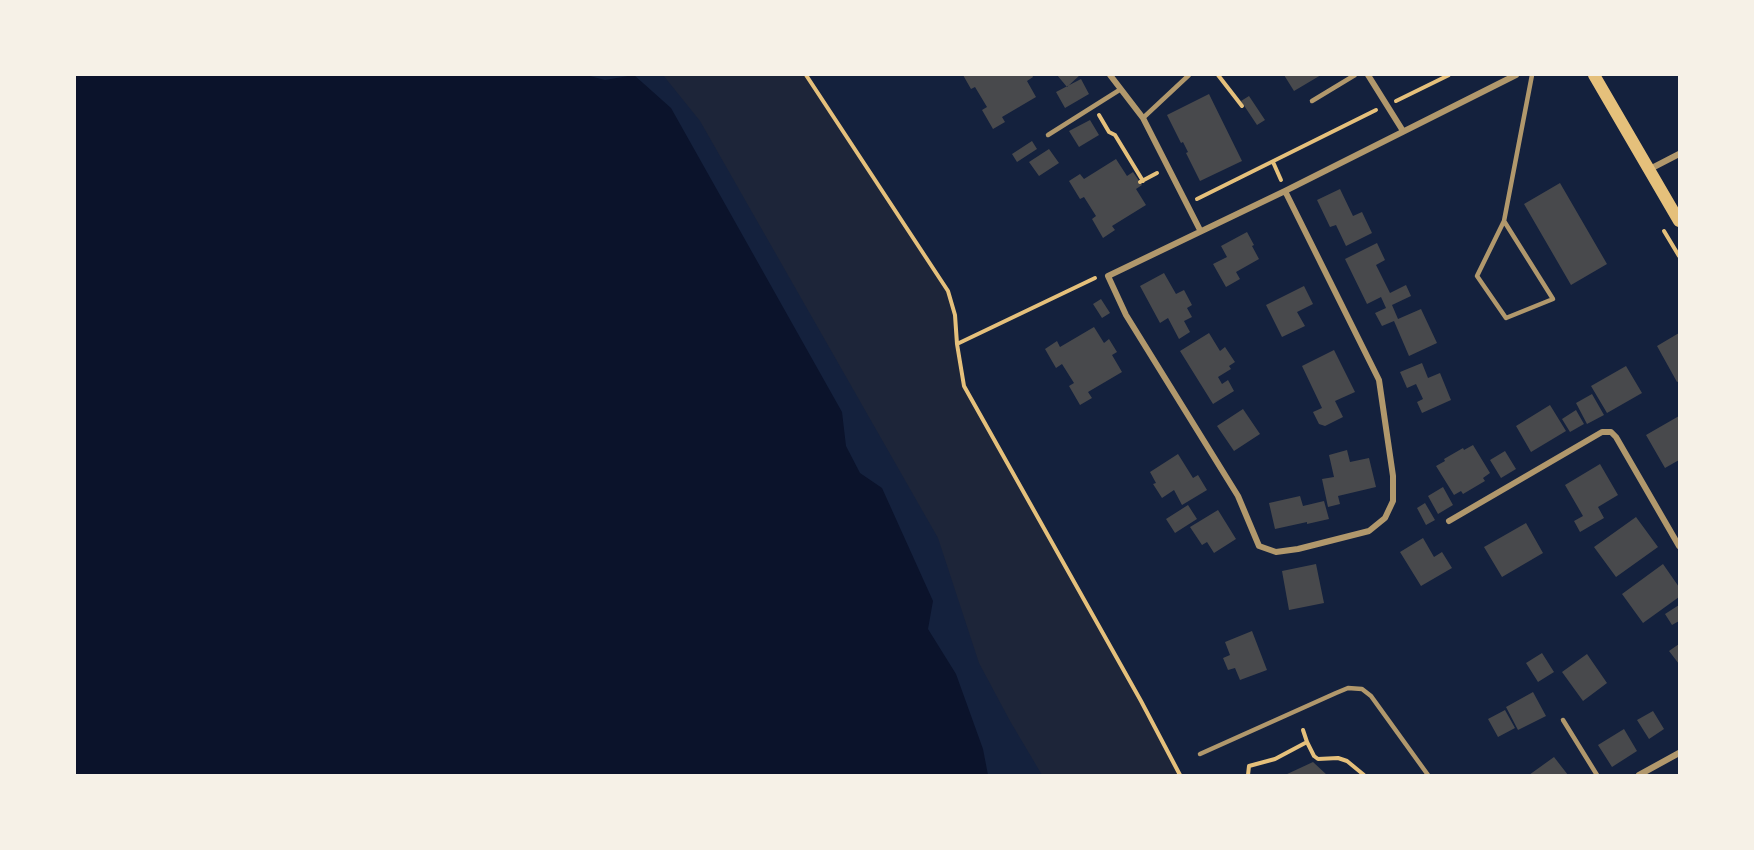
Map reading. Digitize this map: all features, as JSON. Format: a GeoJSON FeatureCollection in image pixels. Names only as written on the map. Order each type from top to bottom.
{"type":"FeatureCollection","features":[{"type":"Feature","properties":{"kind":"main road"},"geometry":{"type":"LineString","coordinates":[[1594,75],[1679,220]]}},
{"type":"Feature","properties":{"kind":"street"},"geometry":{"type":"LineString","coordinates":[[1110,75],[1143,118],[1200,230]]}},
{"type":"Feature","properties":{"kind":"street"},"geometry":{"type":"LineString","coordinates":[[1368,75],[1403,131]]}},
{"type":"Feature","properties":{"kind":"street"},"geometry":{"type":"LineString","coordinates":[[1285,191],[1379,380],[1393,476],[1393,501],[1385,518],[1369,531],[1298,549],[1276,552],[1259,546],[1238,496],[1126,315],[1108,276],[1285,191],[1516,75]]}},
{"type":"Feature","properties":{"kind":"street"},"geometry":{"type":"LineString","coordinates":[[1650,169],[1679,154]]}},
{"type":"Feature","properties":{"kind":"street"},"geometry":{"type":"LineString","coordinates":[[1449,521],[1602,432],[1611,432],[1679,546]]}},
{"type":"Feature","properties":{"kind":"street"},"geometry":{"type":"LineString","coordinates":[[1639,775],[1679,753]]}},
{"type":"Feature","properties":{"kind":"lane"},"geometry":{"type":"LineString","coordinates":[[1143,118],[1189,75]]}},
{"type":"Feature","properties":{"kind":"lane"},"geometry":{"type":"LineString","coordinates":[[1312,101],[1355,75]]}},
{"type":"Feature","properties":{"kind":"lane"},"geometry":{"type":"LineString","coordinates":[[1504,220],[1553,299],[1506,318],[1477,276],[1504,220],[1532,75]]}},
{"type":"Feature","properties":{"kind":"lane"},"geometry":{"type":"LineString","coordinates":[[1048,135],[1121,89]]}},
{"type":"Feature","properties":{"kind":"lane"},"geometry":{"type":"LineString","coordinates":[[1200,754],[1348,688],[1362,690],[1371,696],[1428,775]]}},
{"type":"Feature","properties":{"kind":"lane"},"geometry":{"type":"LineString","coordinates":[[1563,720],[1598,775]]}},
{"type":"Feature","properties":{"kind":"path"},"geometry":{"type":"LineString","coordinates":[[806,75],[948,291],[955,315],[964,386],[1141,701],[1180,775]]}},
{"type":"Feature","properties":{"kind":"path"},"geometry":{"type":"LineString","coordinates":[[1218,75],[1242,106]]}},
{"type":"Feature","properties":{"kind":"path"},"geometry":{"type":"LineString","coordinates":[[1187,204],[1449,75]]}},
{"type":"Feature","properties":{"kind":"path"},"geometry":{"type":"LineString","coordinates":[[1093,106],[1109,132],[1115,135],[1141,181],[1168,167]]}},
{"type":"Feature","properties":{"kind":"path"},"geometry":{"type":"LineString","coordinates":[[1273,162],[1285,191]]}},
{"type":"Feature","properties":{"kind":"path"},"geometry":{"type":"LineString","coordinates":[[957,344],[1094,278],[1108,276]]}},
{"type":"Feature","properties":{"kind":"path"},"geometry":{"type":"LineString","coordinates":[[1303,730],[1314,756],[1318,759],[1338,758],[1347,761],[1364,775]]}},
{"type":"Feature","properties":{"kind":"path"},"geometry":{"type":"LineString","coordinates":[[1248,775],[1249,766],[1275,759],[1307,742]]}},
{"type":"Feature","properties":{"kind":"shaded area"},"geometry":{"type":"Polygon","coordinates":[[[75,75],[586,75],[605,80],[634,75],[671,108],[842,412],[846,446],[860,473],[882,488],[933,601],[928,629],[956,674],[983,749],[988,775],[75,775],[75,75]]]}},
{"type":"Feature","properties":{"kind":"shaded area"},"geometry":{"type":"Polygon","coordinates":[[[663,75],[806,75],[948,291],[955,315],[964,386],[1141,701],[1180,775],[1042,775],[979,663],[938,538],[700,121],[663,75]]]}},
{"type":"Feature","properties":{"kind":"building"},"geometry":{"type":"Polygon","coordinates":[[[963,75],[1032,75],[1033,77],[1027,81],[1036,97],[1002,117],[1005,122],[993,129],[982,110],[987,107],[975,87],[971,89],[963,75]]]}},
{"type":"Feature","properties":{"kind":"building"},"geometry":{"type":"Polygon","coordinates":[[[1057,75],[1080,75],[1067,87],[1057,75]]]}},
{"type":"Feature","properties":{"kind":"building"},"geometry":{"type":"Polygon","coordinates":[[[1284,75],[1321,75],[1294,91],[1284,75]]]}},
{"type":"Feature","properties":{"kind":"building"},"geometry":{"type":"Polygon","coordinates":[[[1081,79],[1089,94],[1065,108],[1056,92],[1081,79]]]}},
{"type":"Feature","properties":{"kind":"building"},"geometry":{"type":"Polygon","coordinates":[[[1209,94],[1242,161],[1200,181],[1183,142],[1181,143],[1167,115],[1209,94]]]}},
{"type":"Feature","properties":{"kind":"building"},"geometry":{"type":"Polygon","coordinates":[[[1249,96],[1265,120],[1257,125],[1241,101],[1249,96]]]}},
{"type":"Feature","properties":{"kind":"building"},"geometry":{"type":"Polygon","coordinates":[[[1090,120],[1099,135],[1079,147],[1069,131],[1090,120]]]}},
{"type":"Feature","properties":{"kind":"building"},"geometry":{"type":"Polygon","coordinates":[[[1032,141],[1037,149],[1017,162],[1012,154],[1032,141]]]}},
{"type":"Feature","properties":{"kind":"building"},"geometry":{"type":"Polygon","coordinates":[[[1049,149],[1059,163],[1039,176],[1029,162],[1049,149]]]}},
{"type":"Feature","properties":{"kind":"building"},"geometry":{"type":"Polygon","coordinates":[[[1116,159],[1127,176],[1133,172],[1142,185],[1136,189],[1146,205],[1112,226],[1115,230],[1103,238],[1092,219],[1096,216],[1084,197],[1080,199],[1069,181],[1080,174],[1084,179],[1116,159]]]}},
{"type":"Feature","properties":{"kind":"building"},"geometry":{"type":"Polygon","coordinates":[[[1560,183],[1607,264],[1571,285],[1524,204],[1560,183]]]}},
{"type":"Feature","properties":{"kind":"building"},"geometry":{"type":"Polygon","coordinates":[[[1340,189],[1353,216],[1362,212],[1372,233],[1346,246],[1336,225],[1330,227],[1317,200],[1340,189]]]}},
{"type":"Feature","properties":{"kind":"building"},"geometry":{"type":"Polygon","coordinates":[[[1247,232],[1259,259],[1236,272],[1240,279],[1226,287],[1213,264],[1227,257],[1221,246],[1247,232]]]}},
{"type":"Feature","properties":{"kind":"building"},"geometry":{"type":"Polygon","coordinates":[[[1377,243],[1385,260],[1376,265],[1390,293],[1406,285],[1411,296],[1392,305],[1398,319],[1421,309],[1437,343],[1409,356],[1394,321],[1382,326],[1375,313],[1386,308],[1381,297],[1367,304],[1345,259],[1377,243]]]}},
{"type":"Feature","properties":{"kind":"building"},"geometry":{"type":"Polygon","coordinates":[[[1164,273],[1176,294],[1184,290],[1192,305],[1187,308],[1192,317],[1184,321],[1190,332],[1179,339],[1168,318],[1160,323],[1140,286],[1164,273]]]}},
{"type":"Feature","properties":{"kind":"building"},"geometry":{"type":"Polygon","coordinates":[[[1304,286],[1313,304],[1297,312],[1305,326],[1282,337],[1266,305],[1304,286]]]}},
{"type":"Feature","properties":{"kind":"building"},"geometry":{"type":"Polygon","coordinates":[[[1101,299],[1110,313],[1102,318],[1093,304],[1101,299]]]}},
{"type":"Feature","properties":{"kind":"building"},"geometry":{"type":"Polygon","coordinates":[[[1094,327],[1104,343],[1109,339],[1117,352],[1112,355],[1122,372],[1088,392],[1092,398],[1080,405],[1069,386],[1074,383],[1062,364],[1056,368],[1045,349],[1057,341],[1060,347],[1094,327]]]}},
{"type":"Feature","properties":{"kind":"building"},"geometry":{"type":"Polygon","coordinates":[[[1209,333],[1220,351],[1225,347],[1235,362],[1229,366],[1231,369],[1218,377],[1222,384],[1228,380],[1234,391],[1213,404],[1180,351],[1209,333]]]}},
{"type":"Feature","properties":{"kind":"building"},"geometry":{"type":"Polygon","coordinates":[[[1679,333],[1679,381],[1677,382],[1657,346],[1679,333]]]}},
{"type":"Feature","properties":{"kind":"building"},"geometry":{"type":"Polygon","coordinates":[[[1334,350],[1355,392],[1335,401],[1343,417],[1325,426],[1319,424],[1313,412],[1322,408],[1302,366],[1334,350]]]}},
{"type":"Feature","properties":{"kind":"building"},"geometry":{"type":"Polygon","coordinates":[[[1422,363],[1428,378],[1440,373],[1451,400],[1422,413],[1417,402],[1423,399],[1416,384],[1407,388],[1400,372],[1422,363]]]}},
{"type":"Feature","properties":{"kind":"building"},"geometry":{"type":"Polygon","coordinates":[[[1626,366],[1642,393],[1607,413],[1591,386],[1626,366]]]}},
{"type":"Feature","properties":{"kind":"building"},"geometry":{"type":"Polygon","coordinates":[[[1592,394],[1604,415],[1587,424],[1576,403],[1592,394]]]}},
{"type":"Feature","properties":{"kind":"building"},"geometry":{"type":"Polygon","coordinates":[[[1550,405],[1566,431],[1531,452],[1516,426],[1550,405]]]}},
{"type":"Feature","properties":{"kind":"building"},"geometry":{"type":"Polygon","coordinates":[[[1243,409],[1260,434],[1234,451],[1217,426],[1243,409]]]}},
{"type":"Feature","properties":{"kind":"building"},"geometry":{"type":"Polygon","coordinates":[[[1576,410],[1584,424],[1570,432],[1562,419],[1576,410]]]}},
{"type":"Feature","properties":{"kind":"building"},"geometry":{"type":"Polygon","coordinates":[[[1679,416],[1679,460],[1665,468],[1646,435],[1679,416]]]}},
{"type":"Feature","properties":{"kind":"building"},"geometry":{"type":"Polygon","coordinates":[[[1473,445],[1490,473],[1483,478],[1485,481],[1463,494],[1461,491],[1454,495],[1436,466],[1463,448],[1464,450],[1473,445]]]}},
{"type":"Feature","properties":{"kind":"building"},"geometry":{"type":"Polygon","coordinates":[[[1347,450],[1350,462],[1369,458],[1376,487],[1338,496],[1340,504],[1328,507],[1322,479],[1334,477],[1329,455],[1347,450]]]}},
{"type":"Feature","properties":{"kind":"building"},"geometry":{"type":"Polygon","coordinates":[[[1505,451],[1516,469],[1501,478],[1490,460],[1505,451]]]}},
{"type":"Feature","properties":{"kind":"building"},"geometry":{"type":"Polygon","coordinates":[[[1178,454],[1193,478],[1198,475],[1207,490],[1182,505],[1174,490],[1162,498],[1153,484],[1156,483],[1150,472],[1178,454]]]}},
{"type":"Feature","properties":{"kind":"building"},"geometry":{"type":"Polygon","coordinates":[[[1600,464],[1618,495],[1598,507],[1604,518],[1580,532],[1574,521],[1583,516],[1565,485],[1600,464]]]}},
{"type":"Feature","properties":{"kind":"building"},"geometry":{"type":"Polygon","coordinates":[[[1443,487],[1453,505],[1438,514],[1428,496],[1443,487]]]}},
{"type":"Feature","properties":{"kind":"building"},"geometry":{"type":"Polygon","coordinates":[[[1300,496],[1303,506],[1324,501],[1329,519],[1275,529],[1269,503],[1300,496]]]}},
{"type":"Feature","properties":{"kind":"building"},"geometry":{"type":"Polygon","coordinates":[[[1425,503],[1435,520],[1426,525],[1417,508],[1425,503]]]}},
{"type":"Feature","properties":{"kind":"building"},"geometry":{"type":"Polygon","coordinates":[[[1188,505],[1197,519],[1175,533],[1166,519],[1188,505]]]}},
{"type":"Feature","properties":{"kind":"building"},"geometry":{"type":"Polygon","coordinates":[[[1218,510],[1236,539],[1214,553],[1207,542],[1202,545],[1190,527],[1218,510]]]}},
{"type":"Feature","properties":{"kind":"building"},"geometry":{"type":"Polygon","coordinates":[[[1636,517],[1658,547],[1616,577],[1594,547],[1636,517]]]}},
{"type":"Feature","properties":{"kind":"building"},"geometry":{"type":"Polygon","coordinates":[[[1526,523],[1543,553],[1502,577],[1484,547],[1526,523]]]}},
{"type":"Feature","properties":{"kind":"building"},"geometry":{"type":"Polygon","coordinates":[[[1423,538],[1434,557],[1442,552],[1452,568],[1421,586],[1400,552],[1423,538]]]}},
{"type":"Feature","properties":{"kind":"building"},"geometry":{"type":"Polygon","coordinates":[[[1316,564],[1324,603],[1289,610],[1282,571],[1316,564]]]}},
{"type":"Feature","properties":{"kind":"building"},"geometry":{"type":"Polygon","coordinates":[[[1663,564],[1679,587],[1679,597],[1643,623],[1622,594],[1663,564]]]}},
{"type":"Feature","properties":{"kind":"building"},"geometry":{"type":"Polygon","coordinates":[[[1679,605],[1679,621],[1672,625],[1665,614],[1679,605]]]}},
{"type":"Feature","properties":{"kind":"building"},"geometry":{"type":"Polygon","coordinates":[[[1252,631],[1267,670],[1240,680],[1235,668],[1228,670],[1223,658],[1230,655],[1225,642],[1252,631]]]}},
{"type":"Feature","properties":{"kind":"building"},"geometry":{"type":"Polygon","coordinates":[[[1679,644],[1679,664],[1669,651],[1679,644]]]}},
{"type":"Feature","properties":{"kind":"building"},"geometry":{"type":"Polygon","coordinates":[[[1542,653],[1554,672],[1538,682],[1526,663],[1542,653]]]}},
{"type":"Feature","properties":{"kind":"building"},"geometry":{"type":"Polygon","coordinates":[[[1587,654],[1607,683],[1583,701],[1562,672],[1587,654]]]}},
{"type":"Feature","properties":{"kind":"building"},"geometry":{"type":"Polygon","coordinates":[[[1533,692],[1546,716],[1518,730],[1506,707],[1533,692]]]}},
{"type":"Feature","properties":{"kind":"building"},"geometry":{"type":"Polygon","coordinates":[[[1505,710],[1515,728],[1498,737],[1488,719],[1505,710]]]}},
{"type":"Feature","properties":{"kind":"building"},"geometry":{"type":"Polygon","coordinates":[[[1653,711],[1664,729],[1649,739],[1637,720],[1653,711]]]}},
{"type":"Feature","properties":{"kind":"building"},"geometry":{"type":"Polygon","coordinates":[[[1624,729],[1637,751],[1612,767],[1598,745],[1624,729]]]}},
{"type":"Feature","properties":{"kind":"building"},"geometry":{"type":"Polygon","coordinates":[[[1554,757],[1568,775],[1529,775],[1554,757]]]}},
{"type":"Feature","properties":{"kind":"building"},"geometry":{"type":"Polygon","coordinates":[[[1313,762],[1327,775],[1285,775],[1313,762]]]}}]}
